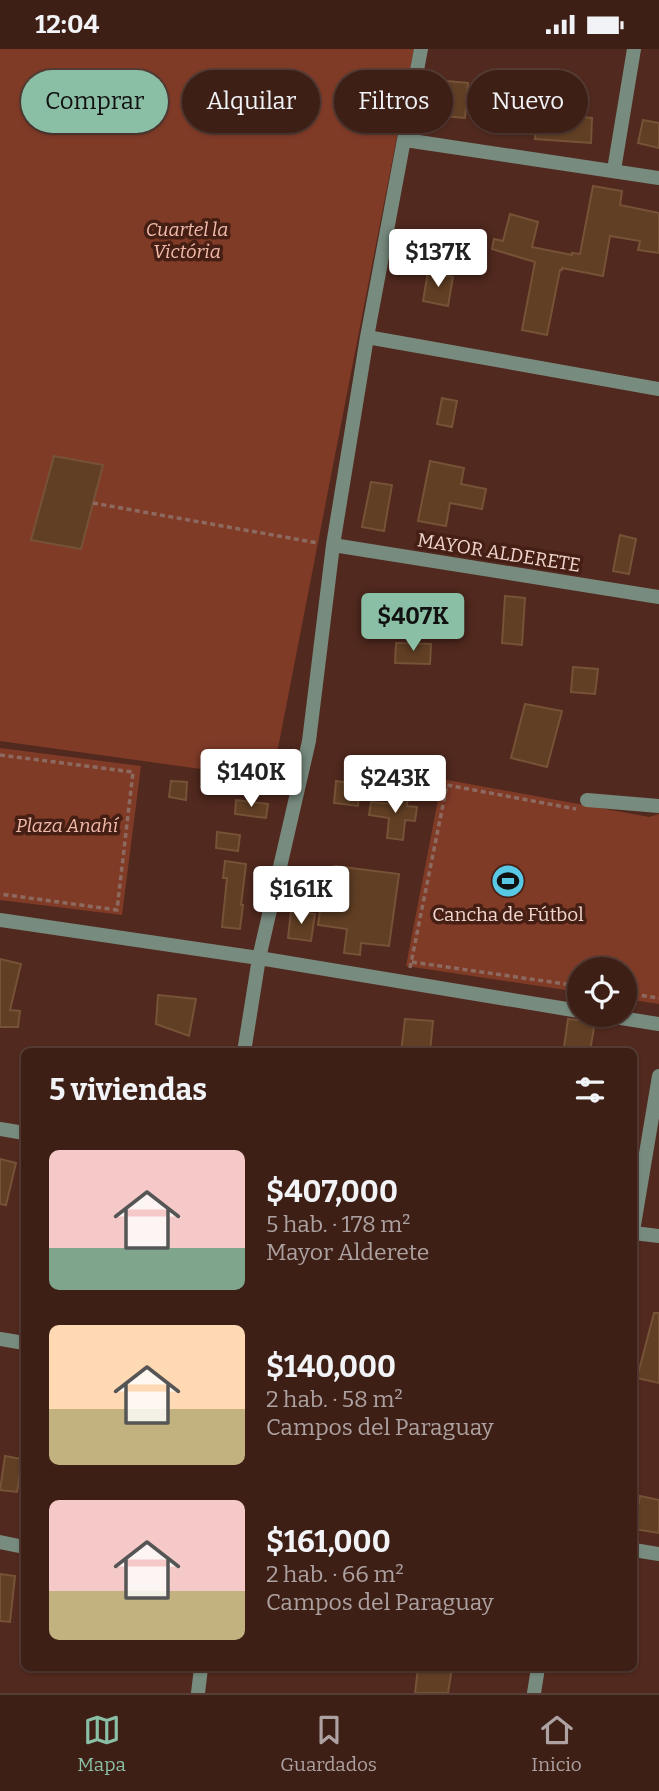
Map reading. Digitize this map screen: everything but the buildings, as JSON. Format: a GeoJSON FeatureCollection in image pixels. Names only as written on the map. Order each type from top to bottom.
{"type":"FeatureCollection","features":[{"type":"Feature","properties":{"kind":"street"},"geometry":{"type":"LineString","coordinates":[[245,1048],[259,958],[309,741],[333,545],[367,337],[421,49]]}},
{"type":"Feature","properties":{"kind":"street"},"geometry":{"type":"LineString","coordinates":[[614,170],[634,49]]}},
{"type":"Feature","properties":{"kind":"street"},"geometry":{"type":"LineString","coordinates":[[405,140],[659,178]]}},
{"type":"Feature","properties":{"kind":"street"},"geometry":{"type":"LineString","coordinates":[[367,337],[659,389]]}},
{"type":"Feature","properties":{"kind":"street","name":"MAYOR ALDERETE"},"geometry":{"type":"LineString","coordinates":[[333,545],[659,597]]}},
{"type":"Feature","properties":{"kind":"street"},"geometry":{"type":"LineString","coordinates":[[583,805],[659,806]]}},
{"type":"Feature","properties":{"kind":"street"},"geometry":{"type":"LineString","coordinates":[[0,920],[259,958],[567,1009]]}},
{"type":"Feature","properties":{"kind":"street"},"geometry":{"type":"LineString","coordinates":[[637,1021],[659,1024]]}},
{"type":"Feature","properties":{"kind":"street"},"geometry":{"type":"LineString","coordinates":[[637,1207],[659,1076]]}},
{"type":"Feature","properties":{"kind":"street"},"geometry":{"type":"LineString","coordinates":[[0,1129],[21,1132]]}},
{"type":"Feature","properties":{"kind":"street"},"geometry":{"type":"LineString","coordinates":[[637,1233],[659,1236]]}},
{"type":"Feature","properties":{"kind":"street"},"geometry":{"type":"LineString","coordinates":[[0,1339],[21,1342]]}},
{"type":"Feature","properties":{"kind":"street"},"geometry":{"type":"LineString","coordinates":[[0,1542],[21,1546]]}},
{"type":"Feature","properties":{"kind":"street"},"geometry":{"type":"LineString","coordinates":[[637,1551],[659,1555]]}},
{"type":"Feature","properties":{"kind":"street"},"geometry":{"type":"LineString","coordinates":[[198,1693],[201,1671]]}},
{"type":"Feature","properties":{"kind":"street"},"geometry":{"type":"LineString","coordinates":[[534,1693],[538,1671]]}},
{"type":"Feature","properties":{"kind":"path"},"geometry":{"type":"LineString","coordinates":[[93,503],[333,545]]}},
{"type":"Feature","properties":{"kind":"path"},"geometry":{"type":"LineString","coordinates":[[0,755],[133,772],[117,910],[0,894]]}},
{"type":"Feature","properties":{"kind":"path"},"geometry":{"type":"LineString","coordinates":[[567,984],[412,962],[447,785],[583,805]]}},
{"type":"Feature","properties":{"kind":"path"},"geometry":{"type":"LineString","coordinates":[[637,995],[659,998]]}},
{"type":"Feature","properties":{"kind":"green space","name":"Cuartel la Victória"},"geometry":{"type":"Polygon","coordinates":[[[0,49],[414,49],[410,70],[334,70],[334,133],[398,133],[272,779],[0,741],[0,49]]]}},
{"type":"Feature","properties":{"kind":"green space","name":"Plaza Anahí"},"geometry":{"type":"Polygon","coordinates":[[[0,748],[141,766],[122,915],[0,900],[0,748]]]}},
{"type":"Feature","properties":{"kind":"green space"},"geometry":{"type":"Polygon","coordinates":[[[442,779],[649,817],[659,814],[659,1004],[637,1001],[637,957],[567,957],[567,990],[406,966],[442,779]]]}},
{"type":"Feature","properties":{"kind":"place","name":"Cancha de Fútbol"},"geometry":{"type":"Point","coordinates":[508,881]}}]}
